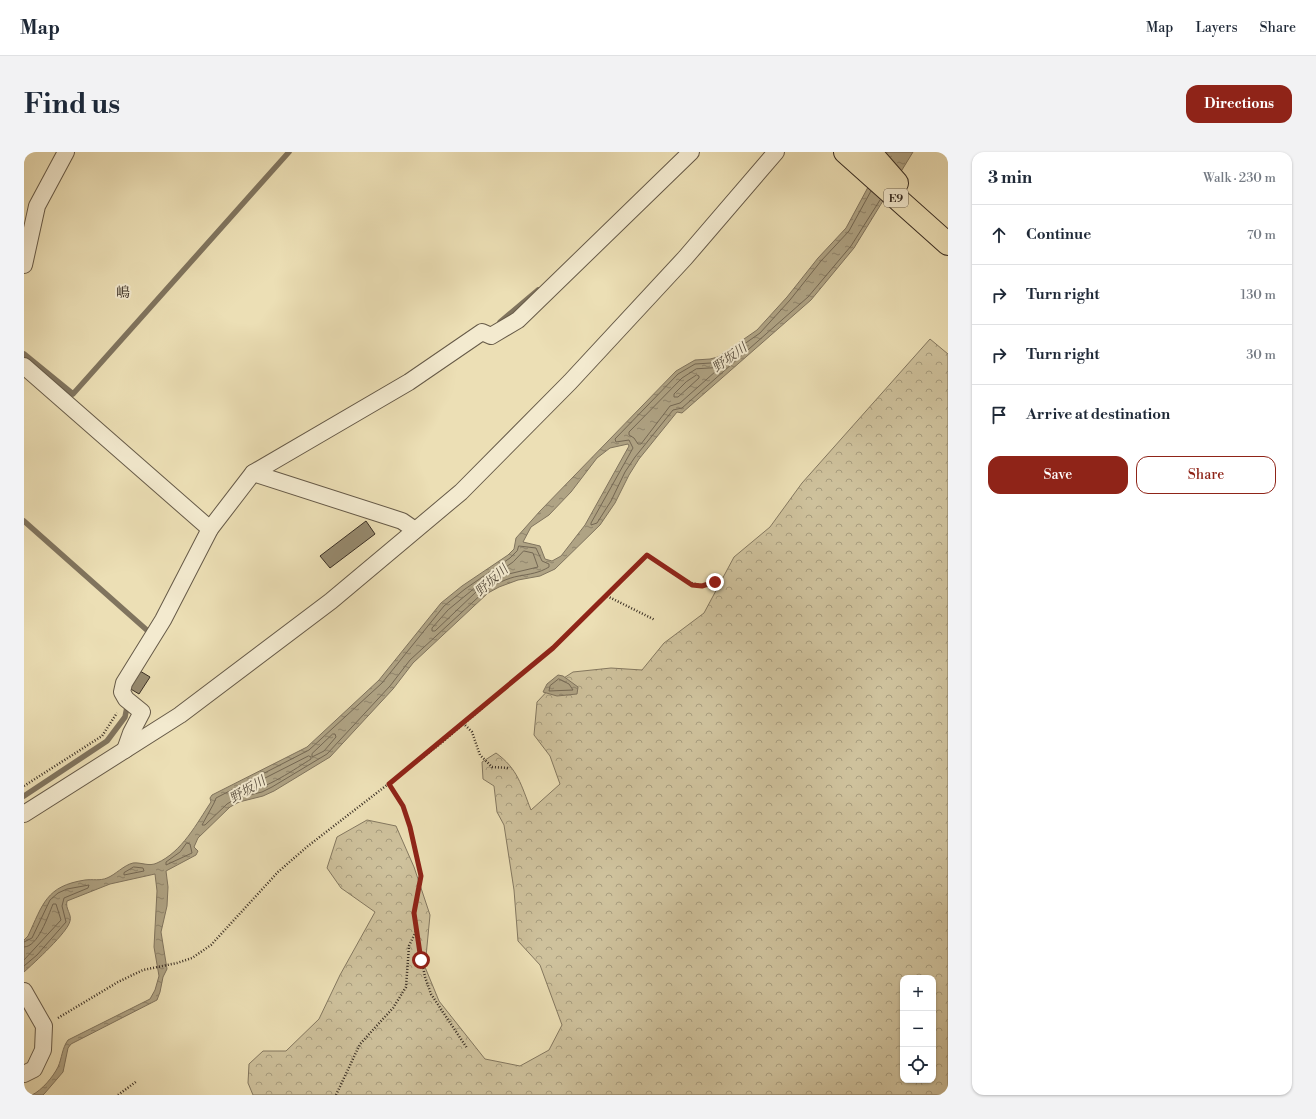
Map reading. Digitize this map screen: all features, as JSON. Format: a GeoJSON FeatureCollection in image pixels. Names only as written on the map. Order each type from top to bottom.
{"type":"FeatureCollection","features":[{"type":"Feature","properties":{"kind":"highway"},"geometry":{"type":"LineString","coordinates":[[834,152],[898,192]]}},
{"type":"Feature","properties":{"kind":"highway","name":"E9"},"geometry":{"type":"LineString","coordinates":[[845,152],[948,227]]}},
{"type":"Feature","properties":{"kind":"highway","name":"E9"},"geometry":{"type":"LineString","coordinates":[[861,152],[948,244]]}},
{"type":"Feature","properties":{"kind":"highway"},"geometry":{"type":"LineString","coordinates":[[870,152],[898,192]]}},
{"type":"Feature","properties":{"kind":"street"},"geometry":{"type":"LineString","coordinates":[[24,265],[37,206],[66,152]]}},
{"type":"Feature","properties":{"kind":"street"},"geometry":{"type":"LineString","coordinates":[[125,750],[131,733],[142,712],[126,699],[122,692],[124,683],[163,620],[210,529],[254,473],[409,382],[482,332],[491,336],[518,320],[691,152]]}},
{"type":"Feature","properties":{"kind":"street"},"geometry":{"type":"LineString","coordinates":[[24,814],[180,715],[331,601],[461,492],[570,382],[685,258],[776,152]]}},
{"type":"Feature","properties":{"kind":"street"},"geometry":{"type":"LineString","coordinates":[[24,366],[210,529]]}},
{"type":"Feature","properties":{"kind":"street"},"geometry":{"type":"LineString","coordinates":[[254,473],[402,521],[415,530]]}},
{"type":"Feature","properties":{"kind":"street"},"geometry":{"type":"LineString","coordinates":[[24,990],[44,1026],[43,1050],[34,1068],[24,1074]]}},
{"type":"Feature","properties":{"kind":"path"},"geometry":{"type":"LineString","coordinates":[[44,1026],[124,979],[143,970],[177,963],[192,958],[211,945],[278,872],[308,846],[389,784],[464,723],[553,648],[647,555],[692,585],[702,586],[717,580]]}},
{"type":"Feature","properties":{"kind":"path"},"geometry":{"type":"LineString","coordinates":[[606,596],[655,620]]}},
{"type":"Feature","properties":{"kind":"path"},"geometry":{"type":"LineString","coordinates":[[24,786],[102,736],[117,712],[122,692]]}},
{"type":"Feature","properties":{"kind":"path"},"geometry":{"type":"LineString","coordinates":[[464,723],[472,732],[480,755],[492,767],[509,768]]}},
{"type":"Feature","properties":{"kind":"path"},"geometry":{"type":"LineString","coordinates":[[389,784],[403,806],[410,827],[421,876],[414,913],[425,977],[431,994],[467,1048]]}},
{"type":"Feature","properties":{"kind":"path"},"geometry":{"type":"LineString","coordinates":[[336,1095],[360,1044],[393,1008],[406,987],[409,946],[416,931]]}},
{"type":"Feature","properties":{"kind":"path"},"geometry":{"type":"LineString","coordinates":[[118,1095],[137,1081]]}},
{"type":"Feature","properties":{"kind":"green space"},"geometry":{"type":"Polygon","coordinates":[[[930,339],[948,354],[948,1095],[253,1095],[248,1083],[249,1064],[263,1051],[286,1051],[319,1019],[340,975],[375,912],[341,888],[327,868],[337,837],[367,820],[396,826],[414,867],[430,915],[425,967],[439,1001],[485,1059],[520,1066],[549,1050],[562,1025],[540,965],[518,941],[514,890],[504,825],[497,812],[494,786],[483,779],[482,762],[496,753],[503,759],[518,778],[531,810],[560,784],[550,756],[534,735],[537,702],[553,685],[573,672],[611,668],[642,670],[664,643],[704,613],[734,557],[770,527],[802,483],[930,339]]]}},
{"type":"Feature","properties":{"kind":"water","name":"野坂川"},"geometry":{"type":"Polygon","coordinates":[[[887,152],[913,152],[854,248],[811,300],[682,413],[677,412],[639,459],[615,503],[600,525],[555,569],[540,576],[518,580],[488,593],[413,663],[393,689],[330,757],[274,791],[263,796],[239,802],[230,807],[198,838],[194,847],[198,851],[196,855],[166,871],[168,887],[167,906],[161,932],[167,969],[163,977],[157,1000],[71,1044],[68,1048],[63,1072],[43,1095],[32,1095],[43,1087],[53,1075],[58,1067],[64,1046],[68,1040],[150,999],[155,990],[159,976],[154,947],[157,891],[155,874],[110,884],[67,901],[70,916],[68,926],[50,947],[24,972],[24,940],[28,936],[42,906],[48,898],[62,887],[72,883],[85,880],[104,879],[110,877],[130,864],[154,864],[166,858],[174,852],[194,828],[211,802],[210,798],[212,795],[307,747],[379,680],[441,603],[462,586],[508,555],[514,549],[516,538],[540,511],[676,371],[695,360],[718,357],[757,330],[787,297],[818,258],[846,228],[887,152]],[[628,444],[610,448],[597,458],[571,492],[549,515],[531,527],[523,542],[540,546],[545,559],[552,561],[561,556],[585,525],[629,446],[628,444]]]}},
{"type":"Feature","properties":{"kind":"water"},"geometry":{"type":"Polygon","coordinates":[[[558,675],[563,676],[578,687],[577,694],[557,696],[543,692],[547,684],[558,675]]]}},
{"type":"Feature","properties":{"kind":"building"},"geometry":{"type":"Polygon","coordinates":[[[366,521],[375,534],[330,568],[320,556],[366,521]]]}},
{"type":"Feature","properties":{"kind":"building"},"geometry":{"type":"Polygon","coordinates":[[[140,671],[150,677],[139,694],[129,688],[140,671]]]}},
{"type":"Feature","properties":{"kind":"waterway"},"geometry":{"type":"LineString","coordinates":[[24,354],[73,394],[289,152]]}},
{"type":"Feature","properties":{"kind":"waterway"},"geometry":{"type":"LineString","coordinates":[[500,322],[538,290]]}},
{"type":"Feature","properties":{"kind":"waterway"},"geometry":{"type":"LineString","coordinates":[[24,521],[149,632]]}},
{"type":"Feature","properties":{"kind":"waterway"},"geometry":{"type":"LineString","coordinates":[[24,796],[107,741],[125,717],[127,707]]}},
{"type":"Feature","properties":{"kind":"district","name":"嶋"},"geometry":{"type":"Point","coordinates":[123,292]}},
{"type":"Feature","properties":{"kind":"route"},"geometry":{"type":"LineString","coordinates":[[421,960],[416,936],[414,913],[421,876],[410,827],[403,806],[389,784],[440,744],[492,698],[553,648],[647,555],[692,585],[702,586],[715,582]]}}]}
